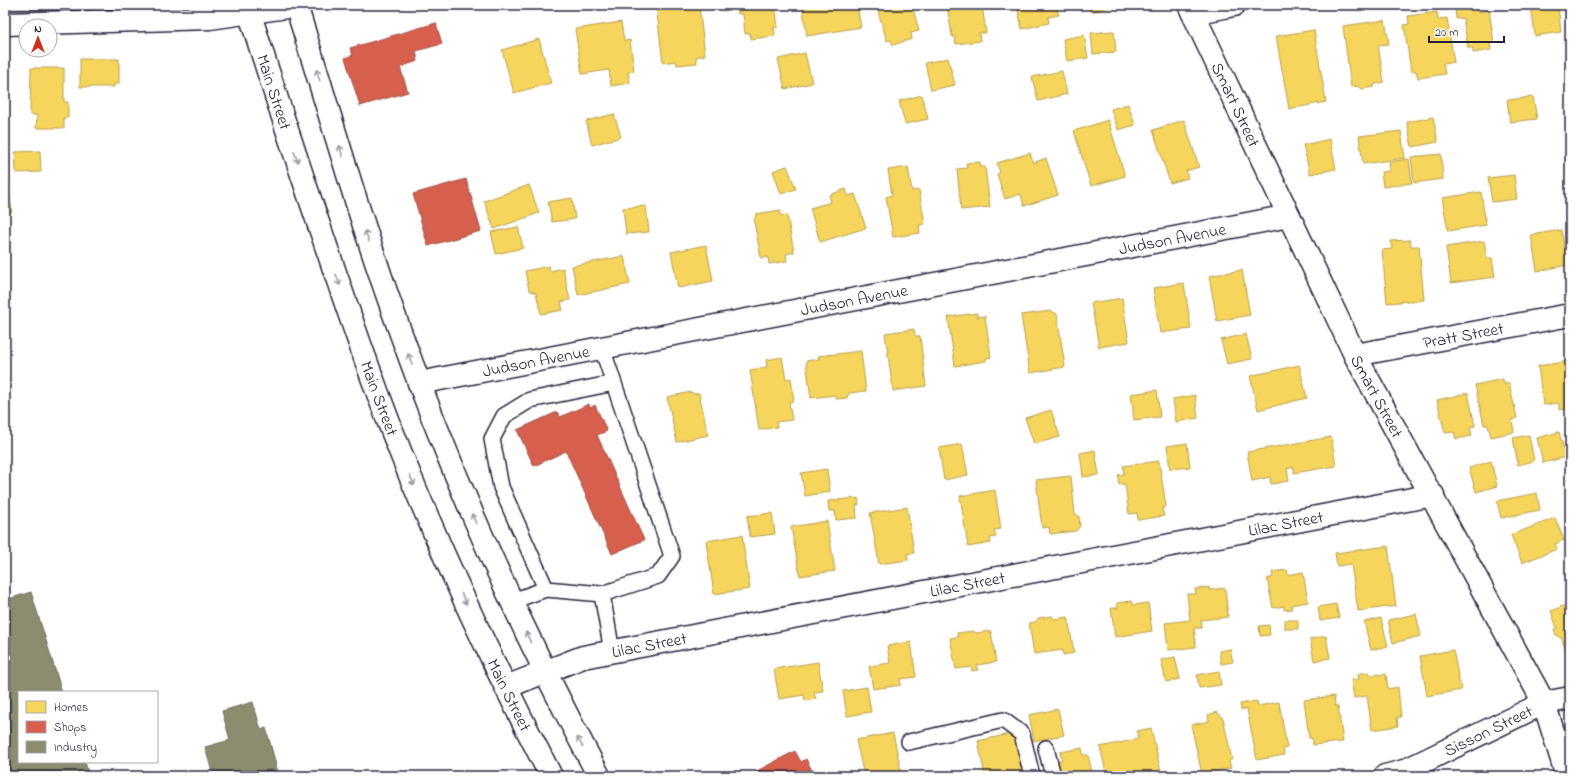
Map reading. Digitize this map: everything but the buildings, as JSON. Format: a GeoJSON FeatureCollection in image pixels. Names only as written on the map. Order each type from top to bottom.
{"type":"FeatureCollection","features":[{"type":"Feature","properties":{"kind":"street"},"geometry":{"type":"LineString","coordinates":[[5,24],[195,19],[248,9],[298,5],[375,261],[419,383],[466,500],[512,601],[545,672],[598,776]]}},
{"type":"Feature","properties":{"kind":"street"},"geometry":{"type":"LineString","coordinates":[[1191,9],[1234,5]]}},
{"type":"Feature","properties":{"kind":"street","name":"Main Street"},"geometry":{"type":"LineString","coordinates":[[248,9],[283,119],[385,413],[441,549],[506,687],[551,776]]}},
{"type":"Feature","properties":{"kind":"street","name":"Smart Street"},"geometry":{"type":"LineString","coordinates":[[1191,9],[1355,355],[1433,495],[1544,703],[1567,776]]}},
{"type":"Feature","properties":{"kind":"street","name":"Judson Avenue"},"geometry":{"type":"LineString","coordinates":[[419,383],[1290,216]]}},
{"type":"Feature","properties":{"kind":"street","name":"Pratt Street"},"geometry":{"type":"LineString","coordinates":[[1355,355],[1570,315]]}},
{"type":"Feature","properties":{"kind":"street","name":"Lilac Street"},"geometry":{"type":"LineString","coordinates":[[506,687],[576,660],[612,652],[1433,495]]}},
{"type":"Feature","properties":{"kind":"street","name":"Sisson Street"},"geometry":{"type":"LineString","coordinates":[[1385,776],[1404,771],[1544,703],[1570,698]]}},
{"type":"Feature","properties":{"kind":"lane"},"geometry":{"type":"LineString","coordinates":[[512,601],[546,588],[602,594],[658,576],[672,556],[602,348]]}},
{"type":"Feature","properties":{"kind":"lane"},"geometry":{"type":"LineString","coordinates":[[546,588],[502,487],[492,439],[504,416],[530,400],[614,383]]}},
{"type":"Feature","properties":{"kind":"lane"},"geometry":{"type":"LineString","coordinates":[[602,594],[612,652]]}},
{"type":"Feature","properties":{"kind":"lane"},"geometry":{"type":"LineString","coordinates":[[909,742],[1003,720],[1022,734],[1032,776]]}},
{"type":"Feature","properties":{"kind":"lane"},"geometry":{"type":"LineString","coordinates":[[1046,748],[1053,776]]}},
{"type":"Feature","properties":{"kind":"shaded area"},"geometry":{"type":"Polygon","coordinates":[[[5,5],[204,5],[5,10],[5,5]]]}}]}
